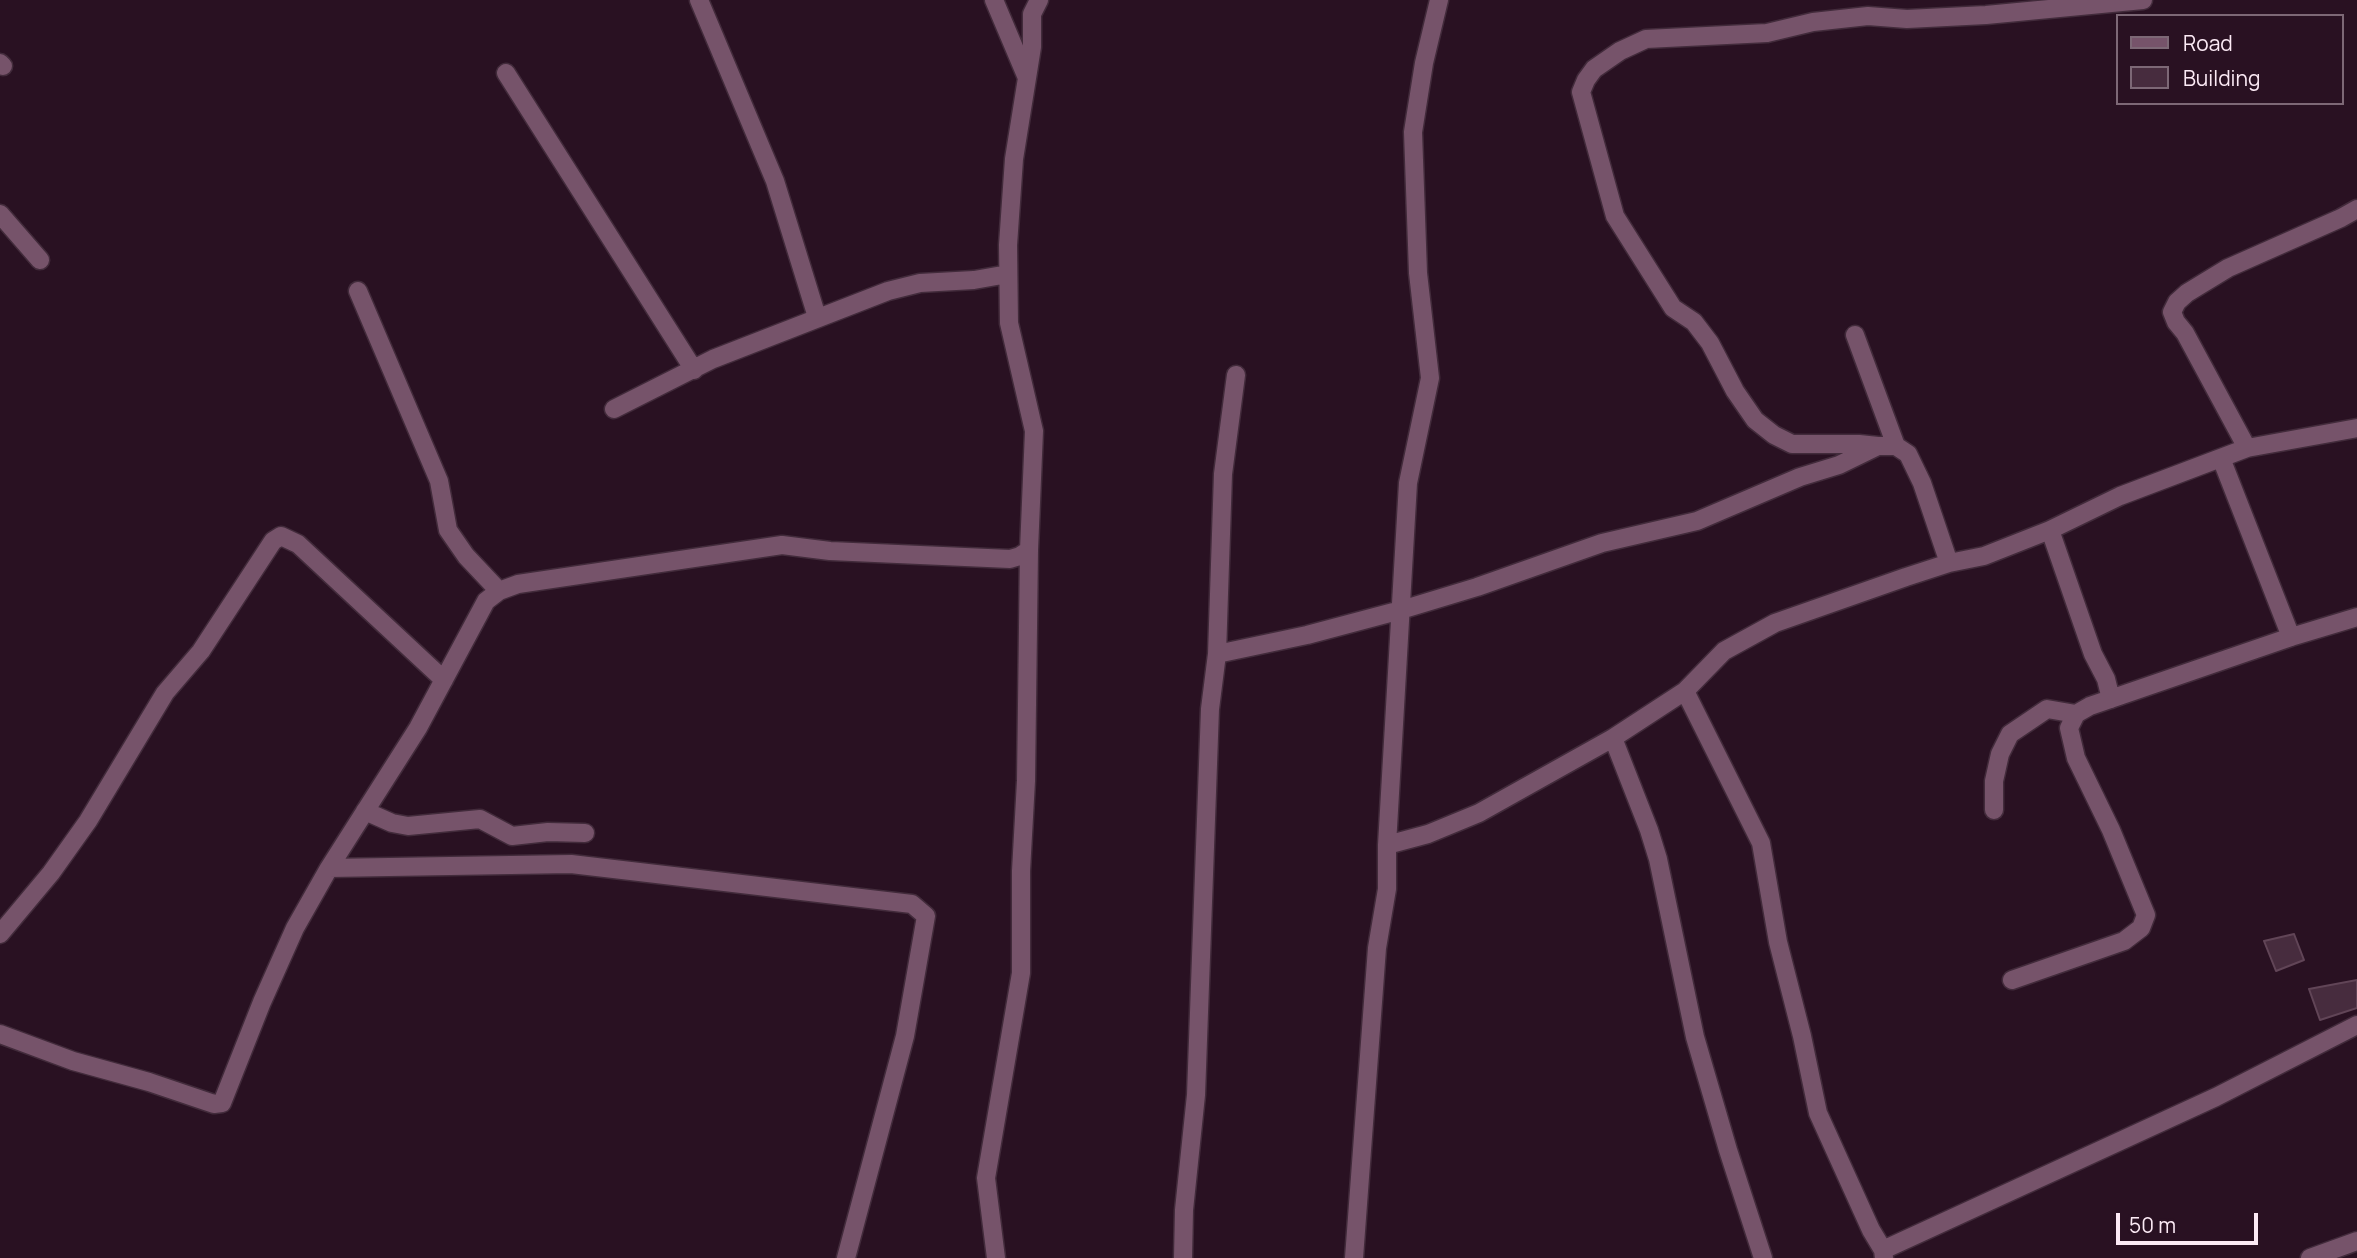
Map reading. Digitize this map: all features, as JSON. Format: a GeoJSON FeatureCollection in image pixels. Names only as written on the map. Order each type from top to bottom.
{"type":"FeatureCollection","features":[{"type":"Feature","properties":{"kind":"street"},"geometry":{"type":"LineString","coordinates":[[699,0],[775,181],[817,317]]}},
{"type":"Feature","properties":{"kind":"street"},"geometry":{"type":"LineString","coordinates":[[994,0],[1027,78]]}},
{"type":"Feature","properties":{"kind":"street"},"geometry":{"type":"LineString","coordinates":[[996,1258],[986,1178],[1021,973],[1021,871],[1026,780],[1034,431],[1009,323],[1008,274],[1014,159],[1032,47],[1032,15],[1039,0]]}},
{"type":"Feature","properties":{"kind":"street"},"geometry":{"type":"LineString","coordinates":[[1354,1258],[1377,948],[1387,888],[1387,845],[1408,483],[1430,378],[1418,272],[1413,132],[1424,64],[1439,0]]}},
{"type":"Feature","properties":{"kind":"street"},"geometry":{"type":"LineString","coordinates":[[1950,563],[1922,483],[1908,454],[1896,446],[1792,444],[1774,435],[1755,420],[1735,391],[1710,343],[1694,322],[1673,308],[1615,216],[1581,92],[1594,69],[1620,51],[1646,39],[1767,33],[1813,22],[1868,16],[1907,19],[1986,15],[2143,0]]}},
{"type":"Feature","properties":{"kind":"street"},"geometry":{"type":"LineString","coordinates":[[506,73],[694,370]]}},
{"type":"Feature","properties":{"kind":"street"},"geometry":{"type":"LineString","coordinates":[[2247,449],[2172,312],[2177,302],[2187,293],[2228,268],[2357,209]]}},
{"type":"Feature","properties":{"kind":"street"},"geometry":{"type":"LineString","coordinates":[[0,214],[40,260]]}},
{"type":"Feature","properties":{"kind":"street"},"geometry":{"type":"LineString","coordinates":[[614,409],[723,354],[888,290],[920,283],[974,280],[1008,274]]}},
{"type":"Feature","properties":{"kind":"street"},"geometry":{"type":"LineString","coordinates":[[358,291],[439,481],[448,530],[466,556],[499,591]]}},
{"type":"Feature","properties":{"kind":"street"},"geometry":{"type":"LineString","coordinates":[[1856,335],[1896,446]]}},
{"type":"Feature","properties":{"kind":"street"},"geometry":{"type":"LineString","coordinates":[[1183,1258],[1184,1210],[1196,1095],[1210,709],[1217,654],[1223,474],[1237,375]]}},
{"type":"Feature","properties":{"kind":"street"},"geometry":{"type":"LineString","coordinates":[[1387,845],[1428,834],[1479,813],[1612,738],[1685,691],[1724,651],[1775,623],[1950,563],[1984,556],[2050,530],[2120,496],[2247,449],[2357,428]]}},
{"type":"Feature","properties":{"kind":"street"},"geometry":{"type":"LineString","coordinates":[[1217,654],[1307,635],[1401,610],[1602,543],[1697,521],[1800,477],[1861,456],[1878,446]]}},
{"type":"Feature","properties":{"kind":"street"},"geometry":{"type":"LineString","coordinates":[[2221,458],[2291,637]]}},
{"type":"Feature","properties":{"kind":"street"},"geometry":{"type":"LineString","coordinates":[[2050,530],[2111,699]]}},
{"type":"Feature","properties":{"kind":"street"},"geometry":{"type":"LineString","coordinates":[[0,934],[51,873],[89,821],[165,693],[201,651],[273,541],[281,536],[298,544],[444,680]]}},
{"type":"Feature","properties":{"kind":"street"},"geometry":{"type":"LineString","coordinates":[[0,1034],[214,1104],[222,1103],[290,940],[330,868],[418,727],[486,601],[499,591],[529,582],[782,545],[830,551],[1010,558],[1030,550]]}},
{"type":"Feature","properties":{"kind":"street"},"geometry":{"type":"LineString","coordinates":[[2012,980],[2124,941],[2141,928],[2146,915],[2111,830],[2076,758],[2069,728],[2076,714],[2090,706],[2357,617]]}},
{"type":"Feature","properties":{"kind":"street"},"geometry":{"type":"LineString","coordinates":[[1685,691],[1761,843],[1778,942],[1818,1113],[1883,1254],[2216,1097],[2357,1025]]}},
{"type":"Feature","properties":{"kind":"street"},"geometry":{"type":"LineString","coordinates":[[1994,810],[1994,781],[2000,754],[2010,734],[2047,709],[2076,714]]}},
{"type":"Feature","properties":{"kind":"street"},"geometry":{"type":"LineString","coordinates":[[1612,738],[1658,859],[1696,1037],[1728,1150],[1763,1258]]}},
{"type":"Feature","properties":{"kind":"street"},"geometry":{"type":"LineString","coordinates":[[365,811],[392,823],[408,826],[480,819],[512,836],[556,832],[585,833]]}},
{"type":"Feature","properties":{"kind":"street"},"geometry":{"type":"LineString","coordinates":[[330,868],[571,864],[912,904],[926,916],[905,1036],[846,1258]]}},
{"type":"Feature","properties":{"kind":"street"},"geometry":{"type":"LineString","coordinates":[[2310,1258],[2357,1241]]}},
{"type":"Feature","properties":{"kind":"building"},"geometry":{"type":"Polygon","coordinates":[[[2294,934],[2304,960],[2276,971],[2264,941],[2294,934]]]}},
{"type":"Feature","properties":{"kind":"building"},"geometry":{"type":"Polygon","coordinates":[[[2357,980],[2357,1008],[2320,1020],[2309,989],[2357,980]]]}}]}
